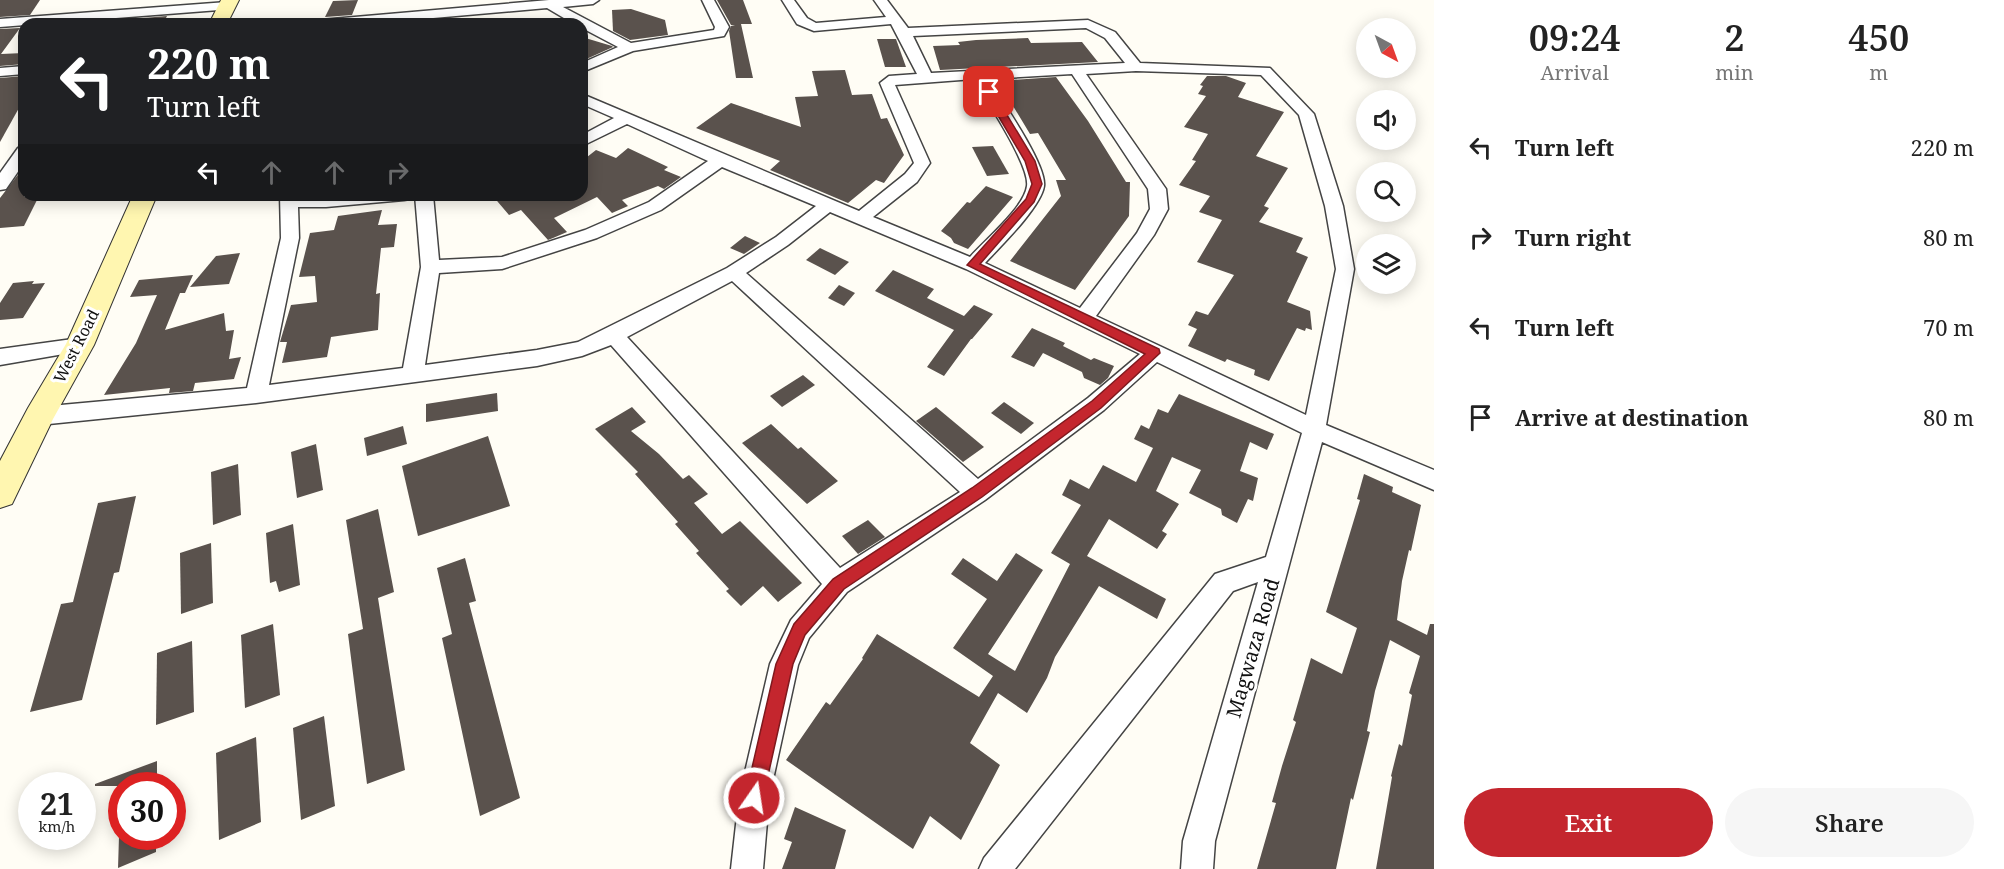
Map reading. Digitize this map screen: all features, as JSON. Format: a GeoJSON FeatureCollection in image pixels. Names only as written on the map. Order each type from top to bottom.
{"type":"FeatureCollection","features":[{"type":"Feature","properties":{"kind":"street"},"geometry":{"type":"LineString","coordinates":[[368,18],[472,5],[549,4],[593,0]]}},
{"type":"Feature","properties":{"kind":"street"},"geometry":{"type":"LineString","coordinates":[[588,65],[630,47],[719,33],[722,27],[708,0]]}},
{"type":"Feature","properties":{"kind":"street"},"geometry":{"type":"LineString","coordinates":[[788,0],[802,21],[814,27],[894,20]]}},
{"type":"Feature","properties":{"kind":"street"},"geometry":{"type":"LineString","coordinates":[[880,0],[904,32],[924,76]]}},
{"type":"Feature","properties":{"kind":"street"},"geometry":{"type":"LineString","coordinates":[[114,18],[229,3]]}},
{"type":"Feature","properties":{"kind":"street"},"geometry":{"type":"LineString","coordinates":[[221,18],[229,3]]}},
{"type":"Feature","properties":{"kind":"street"},"geometry":{"type":"LineString","coordinates":[[549,4],[574,18]]}},
{"type":"Feature","properties":{"kind":"street"},"geometry":{"type":"LineString","coordinates":[[0,23],[18,22]]}},
{"type":"Feature","properties":{"kind":"street"},"geometry":{"type":"LineString","coordinates":[[904,32],[1088,24],[1110,35],[1136,67]]}},
{"type":"Feature","properties":{"kind":"street"},"geometry":{"type":"LineString","coordinates":[[588,26],[630,47]]}},
{"type":"Feature","properties":{"kind":"street","name":"Magwaza Road"},"geometry":{"type":"LineString","coordinates":[[861,219],[911,178],[922,164],[887,83],[894,79],[1136,67],[1265,71],[1306,114],[1334,206],[1345,269],[1314,429],[1199,841],[1197,869]]}},
{"type":"Feature","properties":{"kind":"street"},"geometry":{"type":"LineString","coordinates":[[1076,69],[1157,189],[1159,209],[1145,235],[1083,319]]}},
{"type":"Feature","properties":{"kind":"street"},"geometry":{"type":"LineString","coordinates":[[0,72],[18,70]]}},
{"type":"Feature","properties":{"kind":"street"},"geometry":{"type":"LineString","coordinates":[[973,265],[1030,200],[1037,184],[1030,161],[979,75]]}},
{"type":"Feature","properties":{"kind":"street"},"geometry":{"type":"LineString","coordinates":[[588,101],[720,160],[973,265],[1314,429],[1434,480]]}},
{"type":"Feature","properties":{"kind":"street"},"geometry":{"type":"LineString","coordinates":[[588,138],[626,118]]}},
{"type":"Feature","properties":{"kind":"street"},"geometry":{"type":"LineString","coordinates":[[0,185],[18,160]]}},
{"type":"Feature","properties":{"kind":"street"},"geometry":{"type":"LineString","coordinates":[[430,267],[502,263],[591,234],[655,206],[720,160]]}},
{"type":"Feature","properties":{"kind":"street","name":"West Road"},"geometry":{"type":"LineString","coordinates":[[0,494],[39,416],[80,345],[143,201]]}},
{"type":"Feature","properties":{"kind":"street"},"geometry":{"type":"LineString","coordinates":[[256,395],[290,238],[289,201]]}},
{"type":"Feature","properties":{"kind":"street"},"geometry":{"type":"LineString","coordinates":[[317,201],[337,201]]}},
{"type":"Feature","properties":{"kind":"street"},"geometry":{"type":"LineString","coordinates":[[413,373],[430,267],[424,201]]}},
{"type":"Feature","properties":{"kind":"street"},"geometry":{"type":"LineString","coordinates":[[39,416],[256,395],[537,358],[582,349],[614,335],[734,272],[782,241],[828,205]]}},
{"type":"Feature","properties":{"kind":"street"},"geometry":{"type":"LineString","coordinates":[[734,272],[977,492]]}},
{"type":"Feature","properties":{"kind":"street"},"geometry":{"type":"LineString","coordinates":[[614,335],[838,584]]}},
{"type":"Feature","properties":{"kind":"street"},"geometry":{"type":"LineString","coordinates":[[0,357],[80,345]]}},
{"type":"Feature","properties":{"kind":"street"},"geometry":{"type":"LineString","coordinates":[[747,869],[754,798],[784,664],[800,629],[838,584],[977,492],[1096,404],[1154,353]]}},
{"type":"Feature","properties":{"kind":"street"},"geometry":{"type":"LineString","coordinates":[[995,869],[1224,582],[1276,565]]}},
{"type":"Feature","properties":{"kind":"building"},"geometry":{"type":"Polygon","coordinates":[[[0,0],[40,0],[30,15],[0,17],[0,0]]]}},
{"type":"Feature","properties":{"kind":"building"},"geometry":{"type":"Polygon","coordinates":[[[358,0],[352,15],[325,17],[333,1],[358,0]]]}},
{"type":"Feature","properties":{"kind":"building"},"geometry":{"type":"Polygon","coordinates":[[[717,0],[743,0],[752,24],[741,24],[753,78],[736,78],[729,31],[731,26],[735,25],[731,25],[717,0]]]}},
{"type":"Feature","properties":{"kind":"building"},"geometry":{"type":"Polygon","coordinates":[[[631,9],[665,20],[668,35],[630,40],[613,31],[612,10],[631,9]]]}},
{"type":"Feature","properties":{"kind":"building"},"geometry":{"type":"Polygon","coordinates":[[[167,16],[166,18],[143,18],[167,16]]]}},
{"type":"Feature","properties":{"kind":"building"},"geometry":{"type":"Polygon","coordinates":[[[18,28],[1,54],[18,53],[18,64],[0,66],[0,29],[18,28]]]}},
{"type":"Feature","properties":{"kind":"building"},"geometry":{"type":"Polygon","coordinates":[[[1028,38],[1031,43],[1082,42],[1098,62],[940,70],[933,46],[960,45],[958,42],[976,40],[1028,38]]]}},
{"type":"Feature","properties":{"kind":"building"},"geometry":{"type":"Polygon","coordinates":[[[588,39],[613,47],[588,58],[588,39]]]}},
{"type":"Feature","properties":{"kind":"building"},"geometry":{"type":"Polygon","coordinates":[[[877,39],[896,39],[906,67],[885,67],[877,39]]]}},
{"type":"Feature","properties":{"kind":"building"},"geometry":{"type":"Polygon","coordinates":[[[845,70],[852,95],[872,94],[881,119],[887,118],[904,155],[884,183],[876,180],[848,203],[770,170],[780,161],[696,128],[731,103],[801,127],[795,97],[818,96],[812,71],[845,70]]]}},
{"type":"Feature","properties":{"kind":"building"},"geometry":{"type":"Polygon","coordinates":[[[18,76],[18,110],[0,142],[0,78],[18,76]]]}},
{"type":"Feature","properties":{"kind":"building"},"geometry":{"type":"Polygon","coordinates":[[[1207,76],[1226,76],[1246,83],[1238,97],[1284,112],[1256,156],[1288,168],[1264,206],[1269,208],[1259,222],[1303,238],[1296,252],[1308,257],[1287,302],[1310,311],[1312,330],[1306,328],[1305,331],[1297,328],[1269,381],[1254,375],[1255,370],[1227,359],[1225,362],[1188,346],[1197,329],[1188,325],[1196,311],[1208,315],[1234,275],[1197,262],[1222,220],[1199,212],[1210,196],[1179,185],[1196,161],[1192,160],[1208,134],[1184,127],[1206,96],[1198,94],[1203,86],[1200,85],[1207,76]]]}},
{"type":"Feature","properties":{"kind":"building"},"geometry":{"type":"Polygon","coordinates":[[[1056,77],[1088,121],[1126,182],[1130,182],[1129,216],[1075,290],[1010,261],[1061,196],[1056,180],[1066,180],[1038,133],[1030,134],[998,81],[1056,77]]]}},
{"type":"Feature","properties":{"kind":"building"},"geometry":{"type":"Polygon","coordinates":[[[993,146],[1009,174],[987,176],[972,147],[993,146]]]}},
{"type":"Feature","properties":{"kind":"building"},"geometry":{"type":"Polygon","coordinates":[[[628,148],[668,167],[664,170],[681,177],[664,189],[658,186],[622,200],[628,206],[612,213],[597,197],[554,218],[567,232],[548,240],[521,210],[509,215],[497,201],[588,201],[588,156],[596,150],[616,158],[628,148]]]}},
{"type":"Feature","properties":{"kind":"building"},"geometry":{"type":"Polygon","coordinates":[[[18,175],[18,201],[36,201],[24,226],[0,228],[0,198],[18,175]]]}},
{"type":"Feature","properties":{"kind":"building"},"geometry":{"type":"Polygon","coordinates":[[[986,186],[1013,197],[968,249],[954,243],[941,231],[967,202],[970,203],[986,186]]]}},
{"type":"Feature","properties":{"kind":"building"},"geometry":{"type":"Polygon","coordinates":[[[382,210],[378,225],[397,224],[394,247],[381,248],[376,294],[380,293],[378,330],[331,337],[327,357],[282,363],[287,342],[280,342],[291,305],[317,302],[315,276],[299,277],[310,233],[334,230],[338,216],[382,210]]]}},
{"type":"Feature","properties":{"kind":"building"},"geometry":{"type":"Polygon","coordinates":[[[745,236],[760,243],[744,254],[730,248],[745,236]]]}},
{"type":"Feature","properties":{"kind":"building"},"geometry":{"type":"Polygon","coordinates":[[[820,248],[849,262],[835,275],[806,260],[820,248]]]}},
{"type":"Feature","properties":{"kind":"building"},"geometry":{"type":"Polygon","coordinates":[[[240,253],[229,284],[190,287],[216,256],[240,253]]]}},
{"type":"Feature","properties":{"kind":"building"},"geometry":{"type":"Polygon","coordinates":[[[893,270],[934,289],[927,298],[964,316],[974,305],[993,314],[944,376],[927,367],[954,330],[875,291],[893,270]]]}},
{"type":"Feature","properties":{"kind":"building"},"geometry":{"type":"Polygon","coordinates":[[[193,275],[185,293],[180,293],[165,330],[224,313],[226,331],[234,330],[229,359],[241,357],[234,379],[195,383],[193,391],[169,393],[170,388],[104,395],[136,343],[157,295],[130,297],[139,280],[193,275]]]}},
{"type":"Feature","properties":{"kind":"building"},"geometry":{"type":"Polygon","coordinates":[[[34,281],[32,284],[45,283],[23,318],[0,320],[0,303],[13,283],[34,281]]]}},
{"type":"Feature","properties":{"kind":"building"},"geometry":{"type":"Polygon","coordinates":[[[839,285],[855,293],[844,306],[828,298],[839,285]]]}},
{"type":"Feature","properties":{"kind":"building"},"geometry":{"type":"Polygon","coordinates":[[[1032,328],[1065,343],[1063,346],[1091,360],[1094,358],[1114,366],[1108,378],[1100,385],[1084,378],[1082,372],[1043,353],[1034,367],[1011,357],[1032,328]]]}},
{"type":"Feature","properties":{"kind":"building"},"geometry":{"type":"Polygon","coordinates":[[[803,375],[815,385],[782,407],[770,396],[803,375]]]}},
{"type":"Feature","properties":{"kind":"building"},"geometry":{"type":"Polygon","coordinates":[[[497,393],[498,411],[426,422],[426,404],[497,393]]]}},
{"type":"Feature","properties":{"kind":"building"},"geometry":{"type":"Polygon","coordinates":[[[1179,394],[1274,434],[1267,450],[1250,442],[1240,471],[1258,478],[1253,501],[1248,499],[1237,523],[1222,515],[1221,509],[1189,493],[1201,470],[1172,457],[1156,491],[1179,504],[1162,531],[1167,534],[1157,549],[1109,519],[1087,556],[1166,599],[1157,619],[1099,586],[1055,657],[1047,678],[1027,713],[998,693],[970,743],[1000,765],[961,840],[930,816],[913,849],[786,760],[826,702],[830,705],[863,659],[877,634],[979,697],[993,676],[953,648],[987,599],[951,574],[963,558],[997,581],[1016,553],[1043,570],[988,654],[1015,671],[1070,564],[1051,553],[1081,505],[1062,495],[1070,479],[1089,489],[1103,465],[1136,482],[1153,448],[1134,439],[1141,425],[1149,429],[1158,409],[1168,413],[1179,394]]]}},
{"type":"Feature","properties":{"kind":"building"},"geometry":{"type":"Polygon","coordinates":[[[1004,402],[1034,423],[1021,434],[991,413],[1004,402]]]}},
{"type":"Feature","properties":{"kind":"building"},"geometry":{"type":"Polygon","coordinates":[[[632,407],[646,422],[631,431],[659,454],[683,479],[689,475],[708,494],[694,503],[722,534],[740,521],[802,583],[778,602],[763,586],[741,606],[726,591],[729,589],[696,553],[699,551],[675,524],[678,522],[635,474],[638,472],[595,429],[632,407]]]}},
{"type":"Feature","properties":{"kind":"building"},"geometry":{"type":"Polygon","coordinates":[[[936,407],[984,447],[963,462],[916,421],[936,407]]]}},
{"type":"Feature","properties":{"kind":"building"},"geometry":{"type":"Polygon","coordinates":[[[771,424],[798,449],[801,447],[838,481],[807,504],[742,443],[771,424]]]}},
{"type":"Feature","properties":{"kind":"building"},"geometry":{"type":"Polygon","coordinates":[[[403,426],[407,444],[367,456],[364,438],[403,426]]]}},
{"type":"Feature","properties":{"kind":"building"},"geometry":{"type":"Polygon","coordinates":[[[488,436],[510,506],[418,536],[402,466],[488,436]]]}},
{"type":"Feature","properties":{"kind":"building"},"geometry":{"type":"Polygon","coordinates":[[[316,444],[323,490],[297,498],[291,452],[316,444]]]}},
{"type":"Feature","properties":{"kind":"building"},"geometry":{"type":"Polygon","coordinates":[[[238,464],[241,515],[213,525],[211,472],[238,464]]]}},
{"type":"Feature","properties":{"kind":"building"},"geometry":{"type":"Polygon","coordinates":[[[1364,474],[1393,487],[1392,492],[1421,505],[1402,581],[1397,620],[1427,635],[1430,624],[1434,624],[1434,869],[1376,869],[1391,776],[1399,744],[1402,746],[1412,695],[1409,693],[1420,656],[1390,640],[1375,691],[1367,731],[1370,732],[1353,800],[1351,798],[1336,869],[1257,869],[1276,803],[1272,802],[1296,722],[1293,720],[1311,658],[1342,674],[1357,628],[1326,612],[1360,500],[1357,499],[1364,474]]]}},
{"type":"Feature","properties":{"kind":"building"},"geometry":{"type":"Polygon","coordinates":[[[136,496],[119,572],[114,573],[82,700],[30,712],[61,604],[73,602],[98,503],[136,496]]]}},
{"type":"Feature","properties":{"kind":"building"},"geometry":{"type":"Polygon","coordinates":[[[378,509],[394,592],[378,598],[405,770],[367,784],[348,634],[363,629],[346,520],[378,509]]]}},
{"type":"Feature","properties":{"kind":"building"},"geometry":{"type":"Polygon","coordinates":[[[868,520],[885,537],[858,554],[842,536],[868,520]]]}},
{"type":"Feature","properties":{"kind":"building"},"geometry":{"type":"Polygon","coordinates":[[[293,524],[300,585],[279,592],[276,581],[270,583],[266,533],[293,524]]]}},
{"type":"Feature","properties":{"kind":"building"},"geometry":{"type":"Polygon","coordinates":[[[211,543],[213,603],[181,614],[180,553],[211,543]]]}},
{"type":"Feature","properties":{"kind":"building"},"geometry":{"type":"Polygon","coordinates":[[[465,558],[476,601],[469,603],[520,798],[480,816],[442,638],[452,634],[437,568],[465,558]]]}},
{"type":"Feature","properties":{"kind":"building"},"geometry":{"type":"Polygon","coordinates":[[[273,624],[280,695],[245,708],[241,635],[273,624]]]}},
{"type":"Feature","properties":{"kind":"building"},"geometry":{"type":"Polygon","coordinates":[[[192,641],[194,712],[156,725],[157,653],[192,641]]]}},
{"type":"Feature","properties":{"kind":"building"},"geometry":{"type":"Polygon","coordinates":[[[324,716],[335,806],[301,820],[293,728],[324,716]]]}},
{"type":"Feature","properties":{"kind":"building"},"geometry":{"type":"Polygon","coordinates":[[[256,737],[261,822],[219,840],[216,753],[256,737]]]}},
{"type":"Feature","properties":{"kind":"building"},"geometry":{"type":"Polygon","coordinates":[[[157,761],[157,772],[127,772],[157,761]]]}},
{"type":"Feature","properties":{"kind":"building"},"geometry":{"type":"Polygon","coordinates":[[[108,779],[108,786],[96,786],[96,784],[108,779]]]}},
{"type":"Feature","properties":{"kind":"building"},"geometry":{"type":"Polygon","coordinates":[[[795,807],[846,830],[835,869],[782,869],[792,842],[784,839],[795,807]]]}},
{"type":"Feature","properties":{"kind":"building"},"geometry":{"type":"Polygon","coordinates":[[[119,850],[156,850],[156,852],[118,868],[119,850]]]}},
{"type":"Feature","properties":{"kind":"route"},"geometry":{"type":"LineString","coordinates":[[754,798],[784,664],[800,629],[838,584],[977,492],[1096,404],[1154,353],[973,265],[1030,200],[1037,184],[1030,161],[989,92]]}}]}
